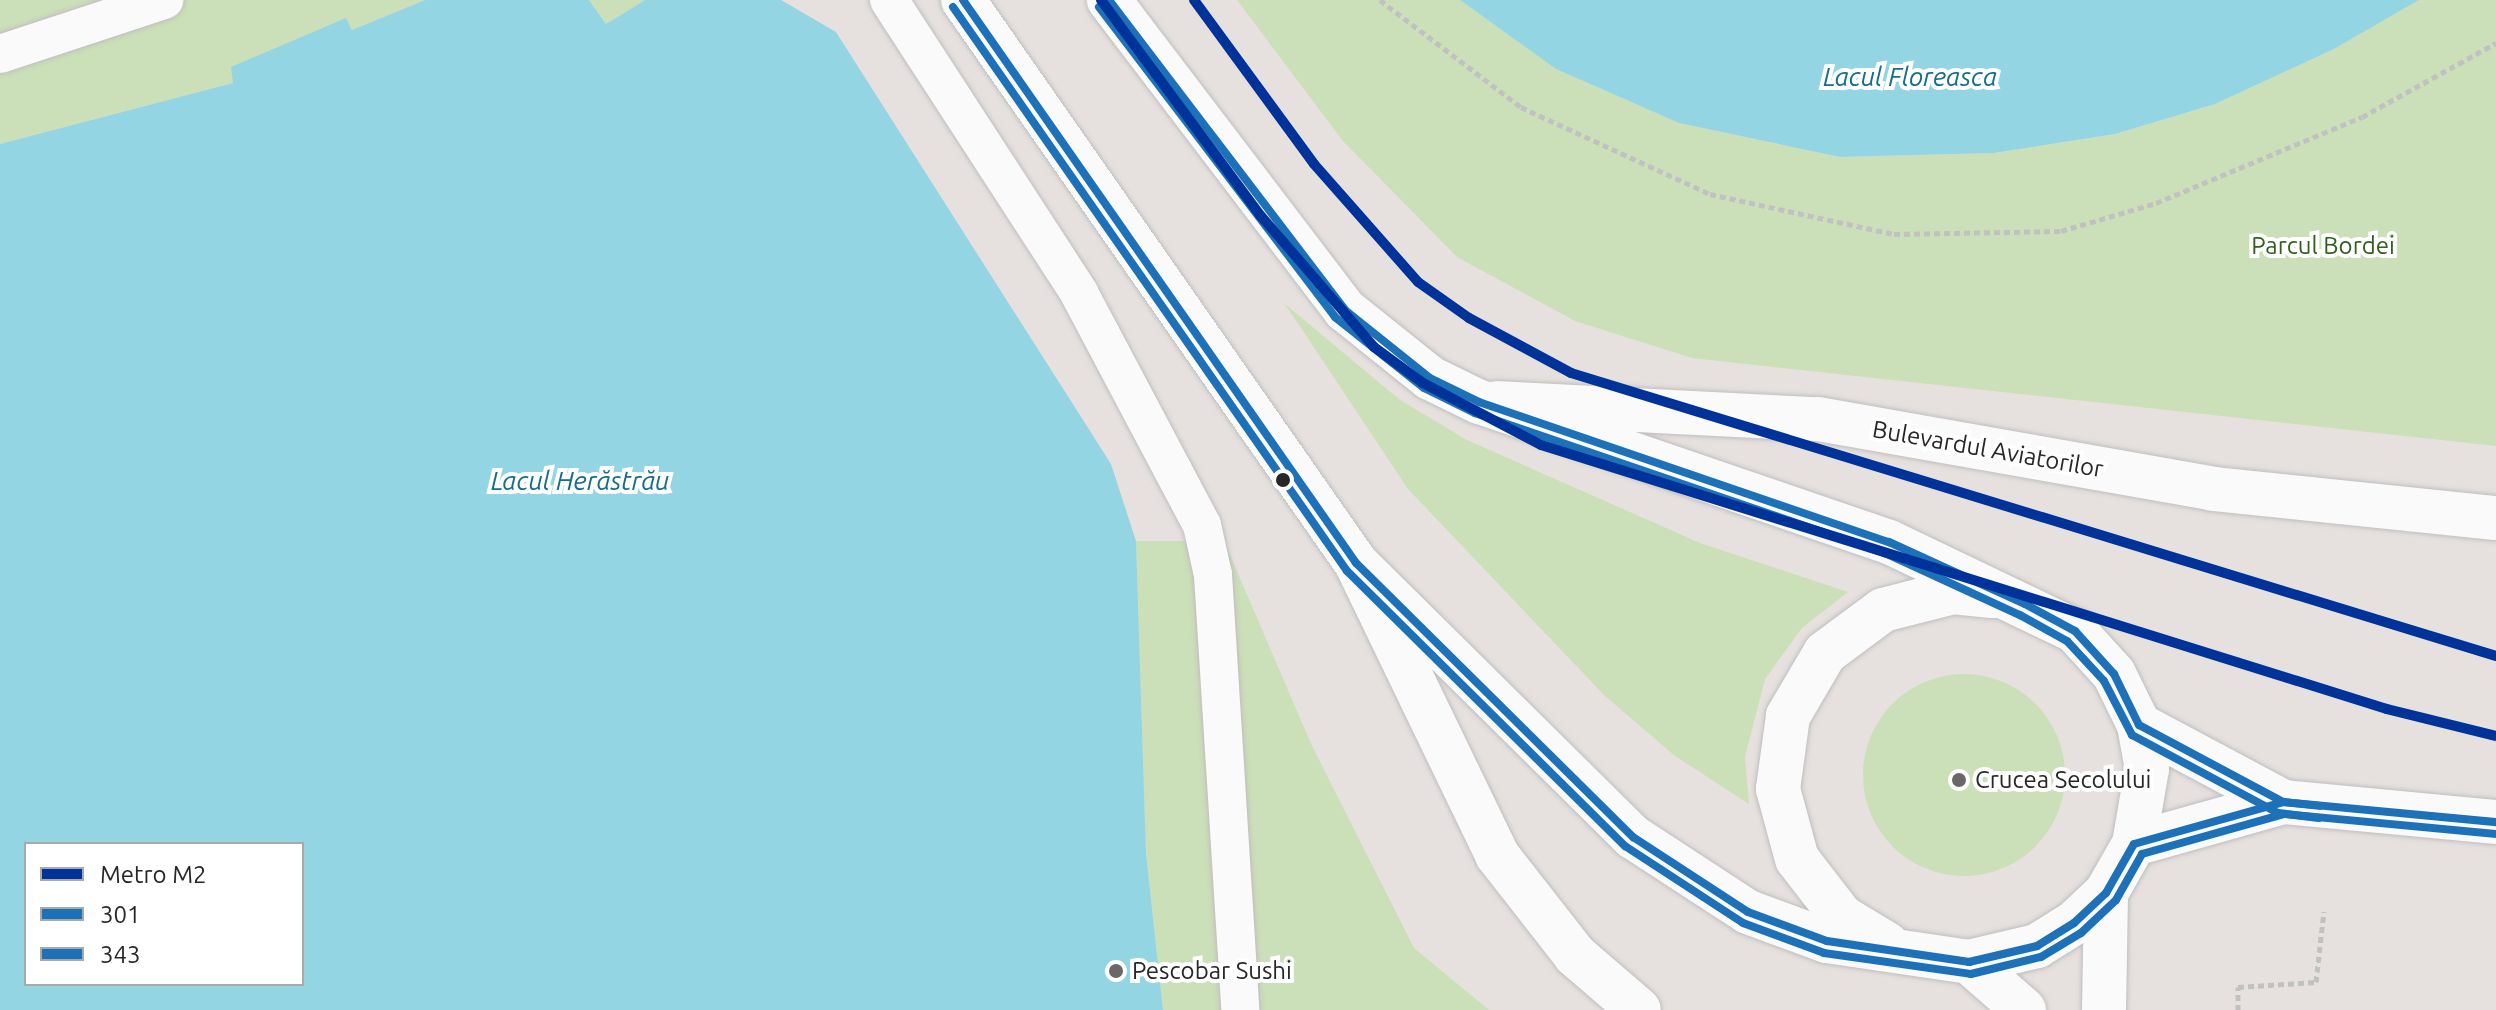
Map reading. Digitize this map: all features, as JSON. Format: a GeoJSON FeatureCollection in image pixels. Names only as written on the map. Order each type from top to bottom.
{"type":"FeatureCollection","features":[{"type":"Feature","properties":{"kind":"main road"},"geometry":{"type":"LineString","coordinates":[[963,0],[1356,563],[1497,855],[1575,955],[1639,1010]]}},
{"type":"Feature","properties":{"kind":"main road"},"geometry":{"type":"LineString","coordinates":[[1109,0],[1345,310],[1400,359],[1479,402],[1889,542],[2025,604],[2085,642],[2114,674],[2139,725],[2147,769],[2134,844],[2106,893],[2074,923],[2037,946],[1969,962],[1827,941],[1748,912],[1686,877],[1611,815],[1356,563]]}},
{"type":"Feature","properties":{"kind":"main road","name":"Bulevardul Aviatorilor"},"geometry":{"type":"LineString","coordinates":[[1479,402],[1818,419],[2213,489],[2496,518]]}},
{"type":"Feature","properties":{"kind":"main road"},"geometry":{"type":"LineString","coordinates":[[1905,953],[1842,917],[1797,859],[1778,789],[1788,716],[1825,653],[1883,610],[1953,592],[2025,604]]}},
{"type":"Feature","properties":{"kind":"main road"},"geometry":{"type":"LineString","coordinates":[[2139,725],[2283,802]]}},
{"type":"Feature","properties":{"kind":"main road"},"geometry":{"type":"LineString","coordinates":[[2134,844],[2283,802],[2496,822]]}},
{"type":"Feature","properties":{"kind":"main road"},"geometry":{"type":"LineString","coordinates":[[2104,1010],[2106,893]]}},
{"type":"Feature","properties":{"kind":"main road"},"geometry":{"type":"LineString","coordinates":[[1969,962],[2024,1010]]}},
{"type":"Feature","properties":{"kind":"street"},"geometry":{"type":"LineString","coordinates":[[0,54],[164,0]]}},
{"type":"Feature","properties":{"kind":"street"},"geometry":{"type":"LineString","coordinates":[[889,0],[1079,293],[1202,525],[1213,575],[1240,1010]]}},
{"type":"Feature","properties":{"kind":"path"},"geometry":{"type":"LineString","coordinates":[[1380,0],[1521,107],[1710,194],[1894,234],[2061,231],[2156,203],[2362,117],[2496,43]]}},
{"type":"Feature","properties":{"kind":"path"},"geometry":{"type":"LineString","coordinates":[[2238,1010],[2238,987],[2316,982],[2324,911]]}},
{"type":"Feature","properties":{"kind":"green space"},"geometry":{"type":"Polygon","coordinates":[[[0,0],[425,0],[352,30],[346,19],[232,67],[233,83],[0,144],[0,0]]]}},
{"type":"Feature","properties":{"kind":"green space"},"geometry":{"type":"Polygon","coordinates":[[[589,0],[645,0],[606,24],[589,0]]]}},
{"type":"Feature","properties":{"kind":"green space","name":"Parcul Bordei"},"geometry":{"type":"Polygon","coordinates":[[[1237,0],[1460,0],[1556,69],[1679,123],[1840,157],[1994,153],[2115,134],[2215,104],[2334,49],[2419,0],[2496,0],[2496,446],[1692,358],[1575,321],[1457,257],[1343,141],[1237,0]]]}},
{"type":"Feature","properties":{"kind":"green space"},"geometry":{"type":"Polygon","coordinates":[[[1285,304],[1400,400],[1467,440],[1700,543],[1848,592],[1802,628],[1765,679],[1745,757],[1749,804],[1675,756],[1604,695],[1408,489],[1285,304]]]}},
{"type":"Feature","properties":{"kind":"green space"},"geometry":{"type":"Polygon","coordinates":[[[1136,541],[1224,541],[1312,746],[1414,948],[1489,1010],[1163,1010],[1146,853],[1136,541]]]}},
{"type":"Feature","properties":{"kind":"green space"},"geometry":{"type":"Polygon","coordinates":[[[1964,674],[2003,682],[2035,704],[2057,736],[2065,775],[2057,814],[2035,846],[2003,868],[1964,876],[1925,868],[1893,846],[1871,814],[1863,775],[1871,736],[1893,704],[1925,682],[1964,674]]]}},
{"type":"Feature","properties":{"kind":"water","name":"Lacul Herăstrău"},"geometry":{"type":"Polygon","coordinates":[[[425,0],[589,0],[606,24],[645,0],[781,0],[836,32],[1111,464],[1136,541],[1146,853],[1163,1010],[0,1010],[0,144],[233,83],[231,67],[346,18],[352,30],[425,0]]]}},
{"type":"Feature","properties":{"kind":"water","name":"Lacul Floreasca"},"geometry":{"type":"Polygon","coordinates":[[[1460,0],[2419,0],[2334,49],[2215,104],[2115,134],[1994,153],[1840,157],[1679,123],[1556,69],[1460,0]]]}},
{"type":"Feature","properties":{"kind":"metro line","name":"M2"},"geometry":{"type":"LineString","coordinates":[[1101,0],[1261,216],[1374,347],[1423,383],[1541,445],[2387,709],[2496,736]]}},
{"type":"Feature","properties":{"kind":"metro line","name":"M2"},"geometry":{"type":"LineString","coordinates":[[1194,0],[1314,164],[1418,282],[1469,318],[1571,373],[2496,656]]}},
{"type":"Feature","properties":{"kind":"transit line","name":"301"},"geometry":{"type":"LineString","coordinates":[[963,0],[1356,563],[1633,837],[1748,912],[1827,941],[1969,962],[2037,946],[2074,923],[2106,893],[2134,844],[2283,802],[2496,822]]}},
{"type":"Feature","properties":{"kind":"transit line","name":"301"},"geometry":{"type":"LineString","coordinates":[[1109,0],[1345,310],[1430,378],[1479,402],[1889,542],[2025,604],[2075,631],[2114,674],[2139,725],[2283,802],[2320,806]]}},
{"type":"Feature","properties":{"kind":"transit line","name":"343"},"geometry":{"type":"LineString","coordinates":[[953,7],[1347,571],[1625,846],[1743,923],[1824,953],[1971,974],[2041,957],[2081,933],[2116,900],[2142,854],[2284,814],[2495,834]]}},
{"type":"Feature","properties":{"kind":"transit line","name":"343"},"geometry":{"type":"LineString","coordinates":[[1099,7],[1335,317],[1424,388],[1475,413],[1885,553],[2020,615],[2067,641],[2104,681],[2132,735],[2278,813],[2319,818]]}},
{"type":"Feature","properties":{"kind":"place","name":"Crucea Secolului"},"geometry":{"type":"Point","coordinates":[1959,780]}},
{"type":"Feature","properties":{"kind":"place","name":"Pescobar Sushi"},"geometry":{"type":"Point","coordinates":[1116,971]}}]}
